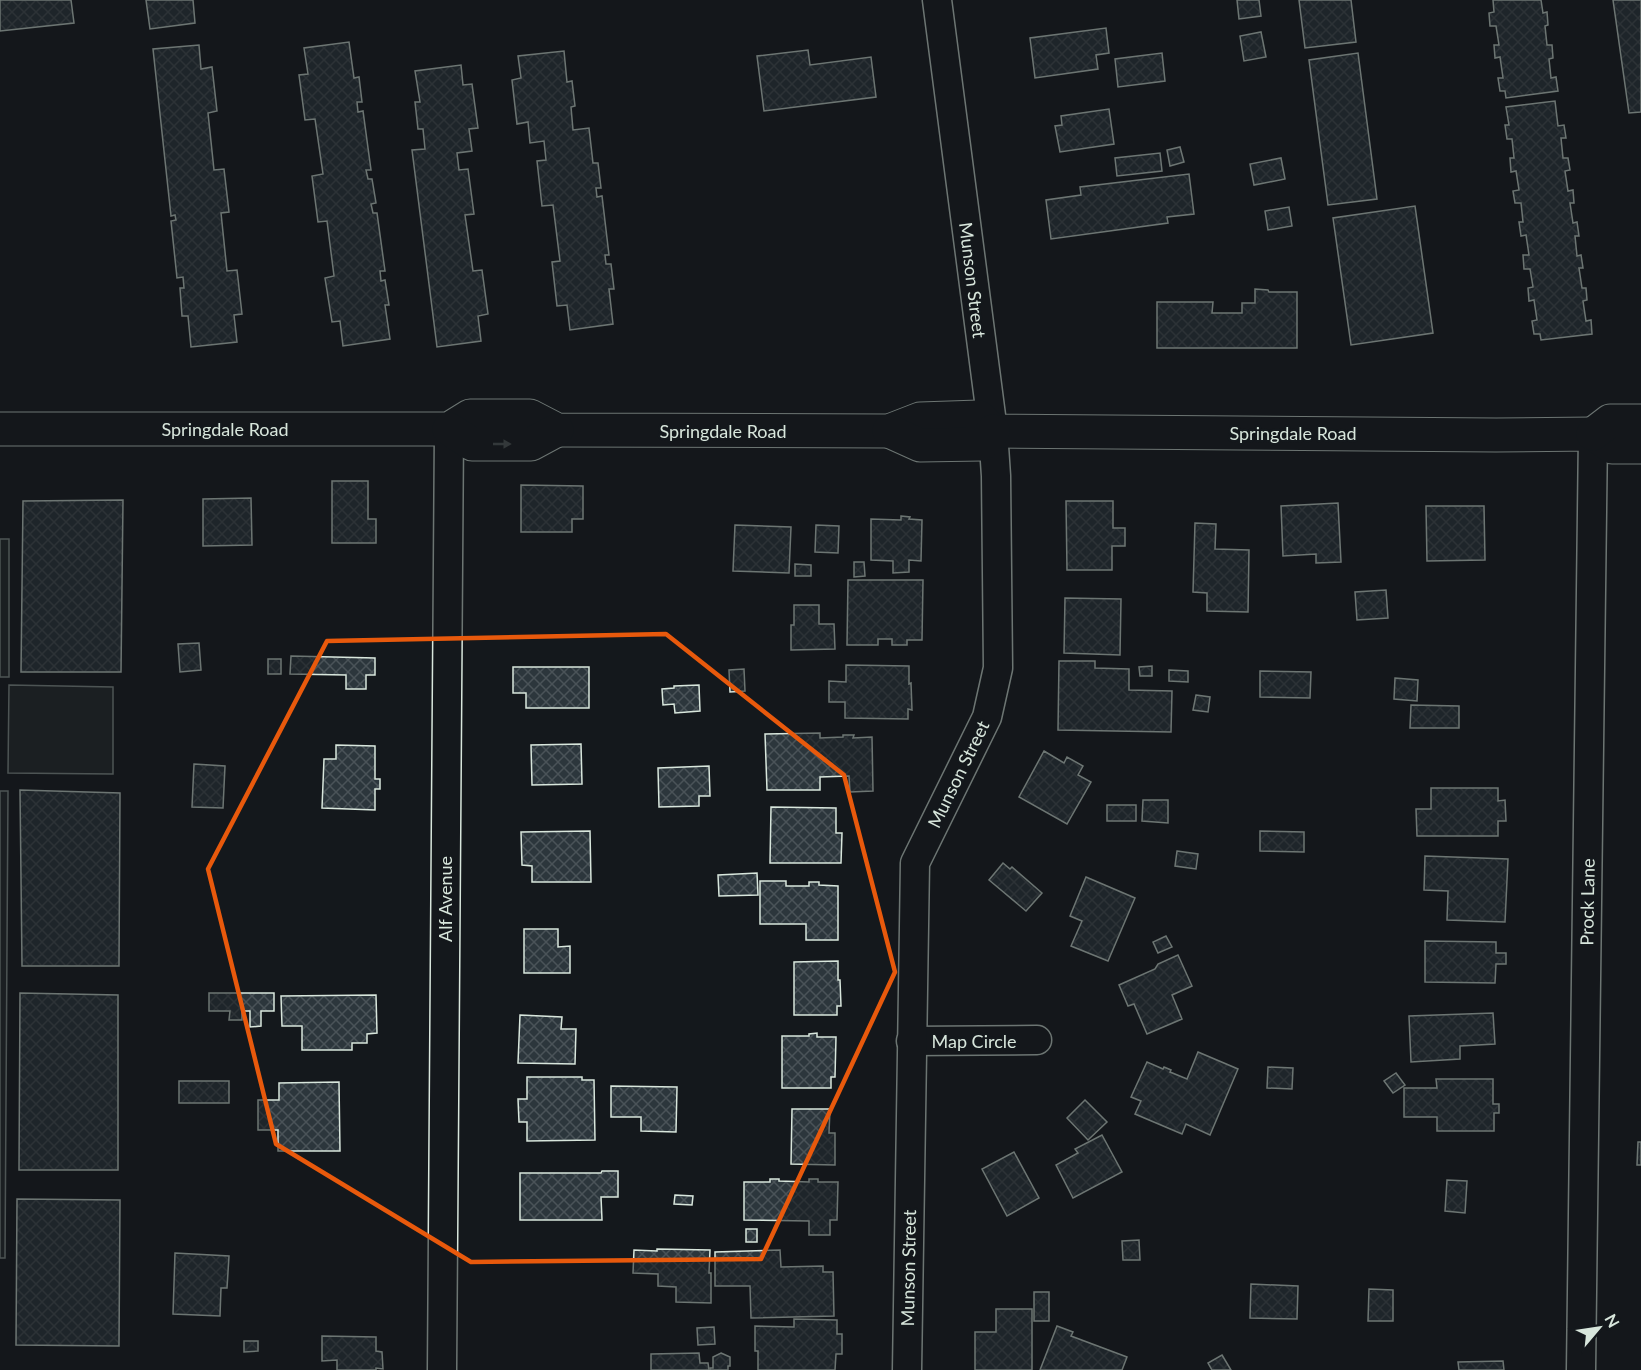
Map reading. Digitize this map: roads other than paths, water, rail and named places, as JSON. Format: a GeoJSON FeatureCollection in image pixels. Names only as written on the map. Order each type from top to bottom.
{"type":"FeatureCollection","features":[{"type":"Feature","properties":{"kind":"main road","name":"Springdale Road"},"geometry":{"type":"LineString","coordinates":[[0,429],[449,429],[470,416],[530,416],[557,430],[889,431],[920,419],[979,417],[993,431],[1593,434],[1612,447],[1641,447]]}},
{"type":"Feature","properties":{"kind":"main road","name":"Springdale Road"},"geometry":{"type":"LineString","coordinates":[[1593,434],[1610,421],[1641,421]]}},
{"type":"Feature","properties":{"kind":"street","name":"Munson Street"},"geometry":{"type":"LineString","coordinates":[[906,1370],[915,863],[987,717],[998,668],[996,476],[993,431],[937,0]]}},
{"type":"Feature","properties":{"kind":"street","name":"Alf Avenue"},"geometry":{"type":"LineString","coordinates":[[442,1370],[449,429]]}},
{"type":"Feature","properties":{"kind":"street","name":"Prock Lane"},"geometry":{"type":"LineString","coordinates":[[1581,1370],[1593,434]]}},
{"type":"Feature","properties":{"kind":"street","name":"Map Circle"},"geometry":{"type":"LineString","coordinates":[[911,1041],[1037,1041]]}}]}
